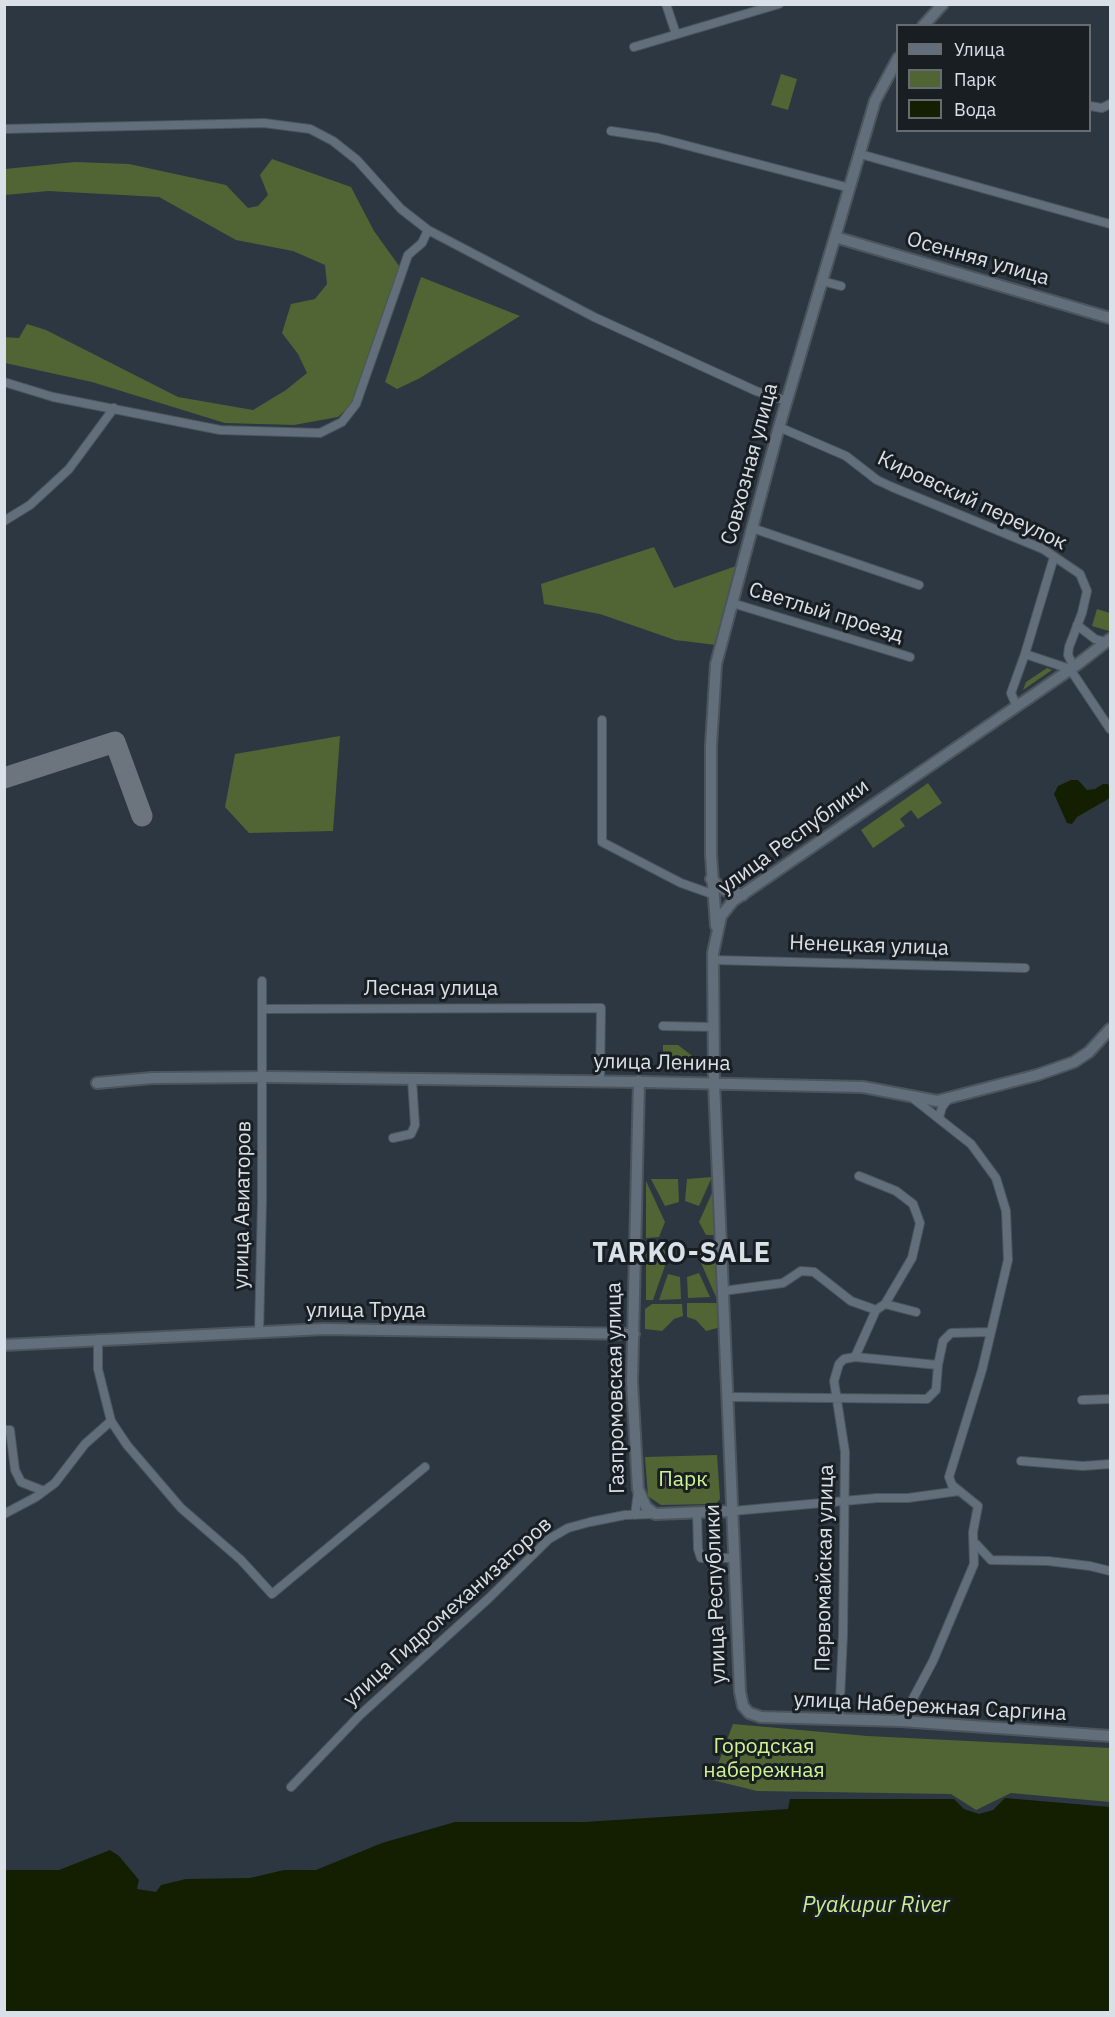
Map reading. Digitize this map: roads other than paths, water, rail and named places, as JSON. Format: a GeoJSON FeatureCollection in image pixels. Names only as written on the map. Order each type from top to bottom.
{"type":"FeatureCollection","features":[{"type":"Feature","properties":{"kind":"street"},"geometry":{"type":"LineString","coordinates":[[666,4],[676,34]]}},
{"type":"Feature","properties":{"kind":"street"},"geometry":{"type":"LineString","coordinates":[[634,47],[753,8],[779,4]]}},
{"type":"Feature","properties":{"kind":"street"},"geometry":{"type":"LineString","coordinates":[[924,24],[943,4]]}},
{"type":"Feature","properties":{"kind":"street","name":"Совхозная улица"},"geometry":{"type":"LineString","coordinates":[[717,932],[711,879],[711,746],[716,664],[779,428],[875,101],[896,60]]}},
{"type":"Feature","properties":{"kind":"street"},"geometry":{"type":"LineString","coordinates":[[1091,106],[1102,108],[1110,104]]}},
{"type":"Feature","properties":{"kind":"street"},"geometry":{"type":"LineString","coordinates":[[4,129],[196,123],[293,124],[310,129],[357,160],[401,209],[428,230],[594,317],[756,391],[787,401]]}},
{"type":"Feature","properties":{"kind":"street"},"geometry":{"type":"LineString","coordinates":[[611,131],[658,138],[850,188]]}},
{"type":"Feature","properties":{"kind":"street"},"geometry":{"type":"LineString","coordinates":[[860,154],[1110,224]]}},
{"type":"Feature","properties":{"kind":"street"},"geometry":{"type":"LineString","coordinates":[[4,382],[53,397],[220,430],[275,434],[320,433],[342,422],[356,404],[408,255],[422,243],[428,230]]}},
{"type":"Feature","properties":{"kind":"street","name":"Осенняя улица"},"geometry":{"type":"LineString","coordinates":[[836,237],[1110,318]]}},
{"type":"Feature","properties":{"kind":"street"},"geometry":{"type":"LineString","coordinates":[[822,280],[841,286]]}},
{"type":"Feature","properties":{"kind":"street"},"geometry":{"type":"LineString","coordinates":[[4,521],[30,505],[69,469],[114,408]]}},
{"type":"Feature","properties":{"kind":"street","name":"Кировский переулок"},"geometry":{"type":"LineString","coordinates":[[779,428],[846,456],[885,484],[1043,549],[1054,556],[1080,574],[1087,591],[1077,625]]}},
{"type":"Feature","properties":{"kind":"street"},"geometry":{"type":"LineString","coordinates":[[752,528],[919,585]]}},
{"type":"Feature","properties":{"kind":"street"},"geometry":{"type":"LineString","coordinates":[[1016,705],[1011,693],[1054,556]]}},
{"type":"Feature","properties":{"kind":"street","name":"Светлый проезд"},"geometry":{"type":"LineString","coordinates":[[732,603],[910,657]]}},
{"type":"Feature","properties":{"kind":"street"},"geometry":{"type":"LineString","coordinates":[[1108,640],[1095,639],[1077,625],[1068,655],[1072,668],[1110,729]]}},
{"type":"Feature","properties":{"kind":"street","name":"улица Республики"},"geometry":{"type":"LineString","coordinates":[[749,1713],[743,1706],[740,1692],[714,1083],[713,960],[721,916],[743,895],[1072,668],[1108,640]]}},
{"type":"Feature","properties":{"kind":"street"},"geometry":{"type":"LineString","coordinates":[[1025,654],[1072,668]]}},
{"type":"Feature","properties":{"kind":"street"},"geometry":{"type":"LineString","coordinates":[[602,720],[602,842],[681,883],[712,894]]}},
{"type":"Feature","properties":{"kind":"street"},"geometry":{"type":"LineString","coordinates":[[711,879],[724,890],[743,895]]}},
{"type":"Feature","properties":{"kind":"street","name":"Ненецкая улица"},"geometry":{"type":"LineString","coordinates":[[713,960],[1025,968]]}},
{"type":"Feature","properties":{"kind":"street","name":"улица Авиаторов"},"geometry":{"type":"LineString","coordinates":[[259,1333],[263,1077],[262,981]]}},
{"type":"Feature","properties":{"kind":"street","name":"Лесная улица"},"geometry":{"type":"LineString","coordinates":[[262,1010],[601,1008],[600,1081]]}},
{"type":"Feature","properties":{"kind":"street"},"geometry":{"type":"LineString","coordinates":[[663,1026],[713,1027]]}},
{"type":"Feature","properties":{"kind":"street","name":"улица Ленина"},"geometry":{"type":"LineString","coordinates":[[98,1083],[152,1077],[639,1081],[863,1086],[927,1100],[948,1099],[1074,1062],[1089,1052],[1110,1029]]}},
{"type":"Feature","properties":{"kind":"street"},"geometry":{"type":"LineString","coordinates":[[393,1138],[411,1134],[415,1125],[412,1078]]}},
{"type":"Feature","properties":{"kind":"street","name":"Газпромовская улица"},"geometry":{"type":"LineString","coordinates":[[635,1515],[638,1490],[632,1382],[639,1081]]}},
{"type":"Feature","properties":{"kind":"street","name":"улица Ленина"},"geometry":{"type":"LineString","coordinates":[[910,1096],[970,1144],[986,1162],[996,1178],[1006,1211],[1008,1260],[982,1370],[950,1477],[952,1485],[959,1491]]}},
{"type":"Feature","properties":{"kind":"street"},"geometry":{"type":"LineString","coordinates":[[939,1118],[942,1107],[948,1099]]}},
{"type":"Feature","properties":{"kind":"street"},"geometry":{"type":"LineString","coordinates":[[859,1176],[896,1191],[913,1204],[920,1223],[919,1239],[912,1258],[885,1304],[876,1311],[855,1357],[938,1365]]}},
{"type":"Feature","properties":{"kind":"street"},"geometry":{"type":"LineString","coordinates":[[723,1291],[783,1283],[801,1271],[814,1272],[839,1293],[876,1311]]}},
{"type":"Feature","properties":{"kind":"street"},"geometry":{"type":"LineString","coordinates":[[885,1304],[916,1312]]}},
{"type":"Feature","properties":{"kind":"street","name":"улица Труда"},"geometry":{"type":"LineString","coordinates":[[4,1344],[374,1328],[633,1334]]}},
{"type":"Feature","properties":{"kind":"street"},"geometry":{"type":"LineString","coordinates":[[728,1397],[927,1399],[936,1390],[943,1341],[951,1333],[990,1332]]}},
{"type":"Feature","properties":{"kind":"street"},"geometry":{"type":"LineString","coordinates":[[98,1339],[98,1370],[111,1421],[147,1471],[181,1508],[241,1560],[272,1594],[425,1467]]}},
{"type":"Feature","properties":{"kind":"street","name":"Первомайская улица"},"geometry":{"type":"LineString","coordinates":[[839,1720],[843,1635],[845,1452],[835,1390],[836,1372],[844,1359],[855,1357]]}},
{"type":"Feature","properties":{"kind":"street"},"geometry":{"type":"LineString","coordinates":[[1082,1400],[1110,1399]]}},
{"type":"Feature","properties":{"kind":"street"},"geometry":{"type":"LineString","coordinates":[[4,1514],[55,1483],[85,1444],[111,1421]]}},
{"type":"Feature","properties":{"kind":"street"},"geometry":{"type":"LineString","coordinates":[[4,1430],[9,1431],[15,1470],[21,1482],[44,1491]]}},
{"type":"Feature","properties":{"kind":"street"},"geometry":{"type":"LineString","coordinates":[[1021,1461],[1083,1466],[1110,1464]]}},
{"type":"Feature","properties":{"kind":"street"},"geometry":{"type":"LineString","coordinates":[[638,1490],[646,1507],[655,1514],[733,1511],[908,1498],[959,1491],[978,1506],[974,1564],[933,1661],[901,1721]]}},
{"type":"Feature","properties":{"kind":"street"},"geometry":{"type":"LineString","coordinates":[[697,1512],[698,1549],[701,1558],[735,1558]]}},
{"type":"Feature","properties":{"kind":"street","name":"улица Гидромеханизаторов"},"geometry":{"type":"LineString","coordinates":[[291,1787],[360,1714],[489,1598],[549,1539],[568,1528],[635,1515],[655,1514]]}},
{"type":"Feature","properties":{"kind":"street"},"geometry":{"type":"LineString","coordinates":[[974,1541],[980,1551],[991,1560]]}},
{"type":"Feature","properties":{"kind":"street"},"geometry":{"type":"LineString","coordinates":[[974,1564],[981,1560],[1048,1561],[1110,1571]]}},
{"type":"Feature","properties":{"kind":"street","name":"улица Набережная Саргина"},"geometry":{"type":"LineString","coordinates":[[749,1713],[761,1717],[901,1721],[1110,1736]]}},
{"type":"Feature","properties":{"kind":"water"},"geometry":{"type":"Polygon","coordinates":[[[1071,780],[1078,780],[1087,790],[1095,789],[1103,784],[1108,784],[1110,789],[1110,798],[1077,817],[1072,824],[1067,823],[1054,794],[1058,786],[1071,780]]]}},
{"type":"Feature","properties":{"kind":"water","name":"Pyakupur River"},"geometry":{"type":"Polygon","coordinates":[[[1005,1798],[1110,1807],[1110,2012],[5,2012],[5,1870],[59,1870],[110,1850],[119,1856],[139,1880],[137,1889],[156,1892],[161,1885],[186,1879],[250,1878],[284,1870],[316,1870],[382,1843],[455,1822],[584,1822],[788,1809],[790,1799],[954,1799],[964,1809],[979,1814],[993,1810],[1005,1798]]]}},
{"type":"Feature","properties":{"kind":"district","name":"TARKO-SALE"},"geometry":{"type":"Point","coordinates":[682,1254]}},
{"type":"Feature","properties":{"kind":"park label","name":"Парк"},"geometry":{"type":"Point","coordinates":[683,1480]}},
{"type":"Feature","properties":{"kind":"park label","name":"Городская набережная"},"geometry":{"type":"Point","coordinates":[764,1759]}}]}
